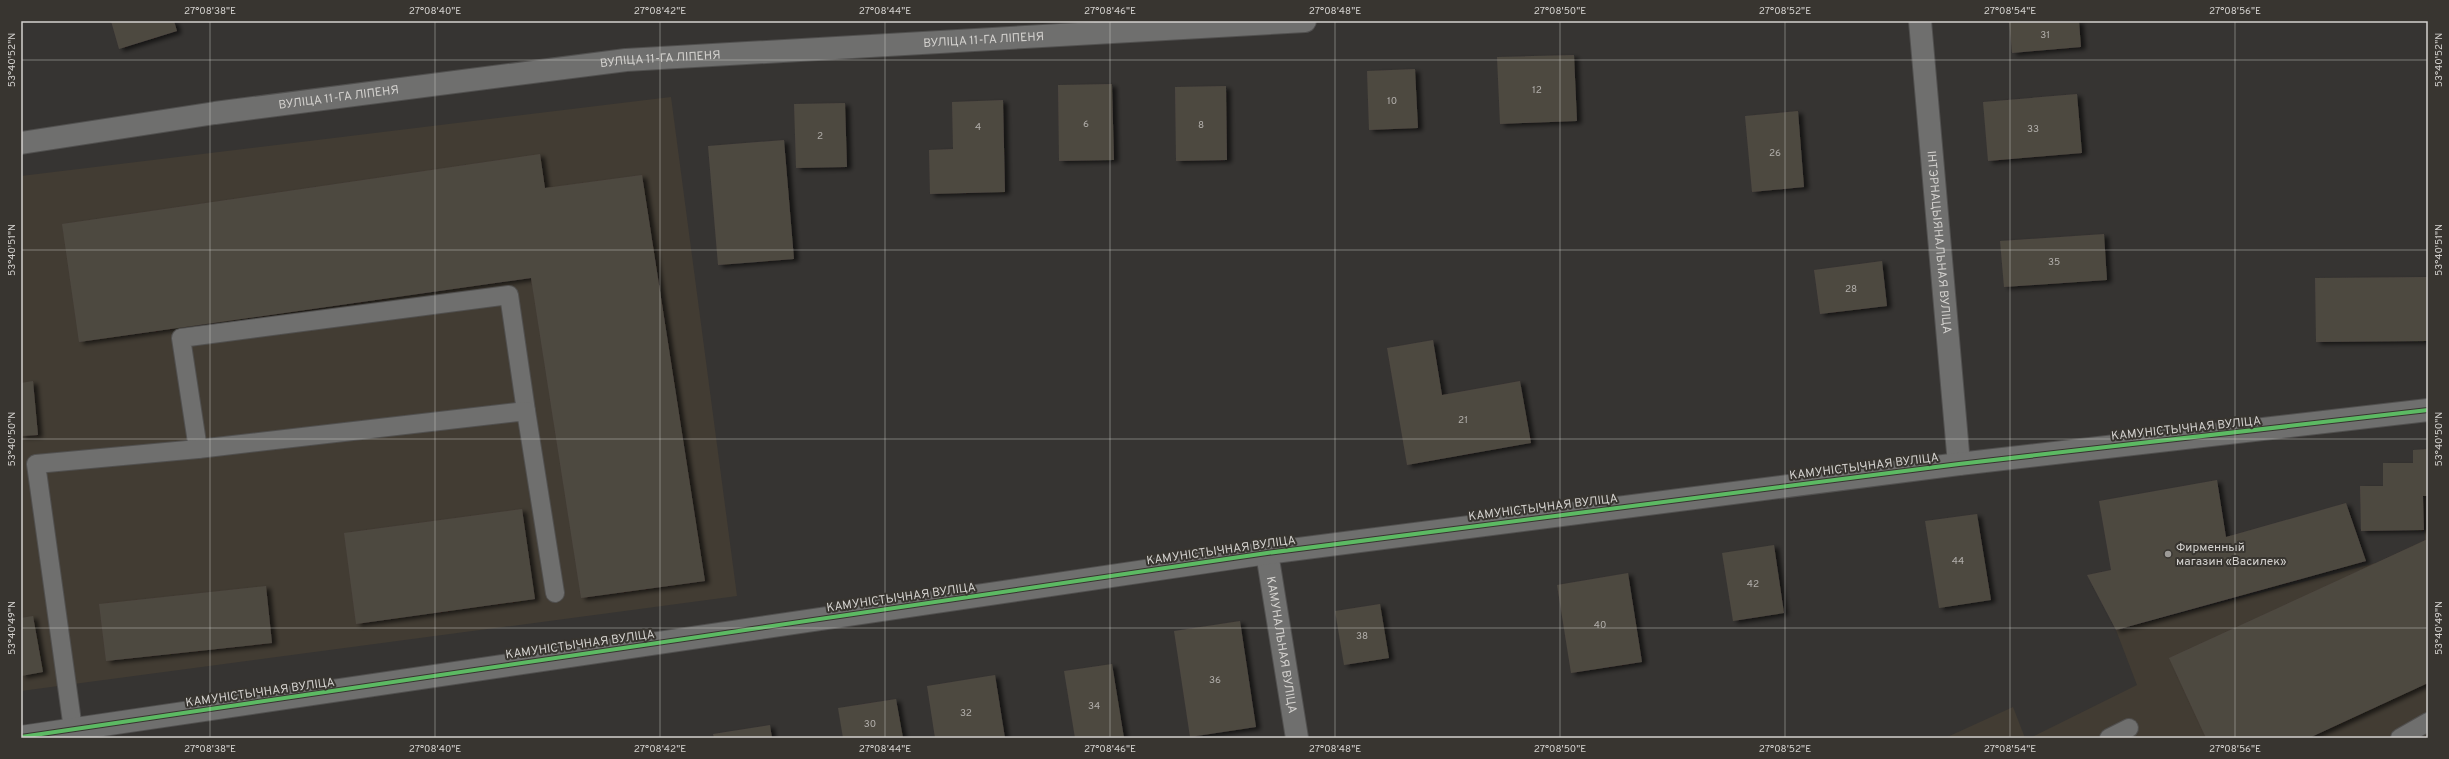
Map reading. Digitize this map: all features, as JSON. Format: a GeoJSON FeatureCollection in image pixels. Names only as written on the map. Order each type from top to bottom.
{"type":"FeatureCollection","features":[{"type":"Feature","properties":{"kind":"street","name":"ВУЛІЦА 11-ГА ЛІПЕНЯ"},"geometry":{"type":"LineString","coordinates":[[21,143],[215,113],[626,60],[1305,21]]}},
{"type":"Feature","properties":{"kind":"street","name":"ІНТЭРНАЦЫЯНАЛЬНАЯ ВУЛІЦА"},"geometry":{"type":"LineString","coordinates":[[1920,21],[1959,464]]}},
{"type":"Feature","properties":{"kind":"street","name":"КАМУНІСТЫЧНАЯ ВУЛІЦА"},"geometry":{"type":"LineString","coordinates":[[21,737],[1267,553],[1959,464],[2428,410]]}},
{"type":"Feature","properties":{"kind":"street","name":"КАМУНАЛЬНАЯ ВУЛІЦА"},"geometry":{"type":"LineString","coordinates":[[1267,553],[1297,738]]}},
{"type":"Feature","properties":{"kind":"lane"},"geometry":{"type":"LineString","coordinates":[[198,449],[181,338],[509,295],[555,594]]}},
{"type":"Feature","properties":{"kind":"lane"},"geometry":{"type":"LineString","coordinates":[[73,729],[28,465],[198,449],[526,411]]}},
{"type":"Feature","properties":{"kind":"lane"},"geometry":{"type":"LineString","coordinates":[[2400,738],[2428,722]]}},
{"type":"Feature","properties":{"kind":"lane"},"geometry":{"type":"LineString","coordinates":[[2109,738],[2129,728]]}},
{"type":"Feature","properties":{"kind":"shaded area"},"geometry":{"type":"Polygon","coordinates":[[[671,97],[737,596],[21,691],[21,176],[671,97]]]}},
{"type":"Feature","properties":{"kind":"shaded area"},"geometry":{"type":"Polygon","coordinates":[[[2423,496],[2428,496],[2428,738],[2030,738],[2137,685],[2116,630],[2376,563],[2425,540],[2423,496]]]}},
{"type":"Feature","properties":{"kind":"shaded area"},"geometry":{"type":"Polygon","coordinates":[[[2013,707],[2025,738],[1945,738],[2013,707]]]}},
{"type":"Feature","properties":{"kind":"building"},"geometry":{"type":"Polygon","coordinates":[[[111,21],[174,21],[177,31],[119,49],[111,21]]]}},
{"type":"Feature","properties":{"kind":"building"},"geometry":{"type":"Polygon","coordinates":[[[2009,21],[2079,21],[2081,47],[2012,53],[2009,21]]]}},
{"type":"Feature","properties":{"kind":"building"},"geometry":{"type":"Polygon","coordinates":[[[1574,55],[1577,121],[1500,124],[1497,57],[1574,55]]]}},
{"type":"Feature","properties":{"kind":"building"},"geometry":{"type":"Polygon","coordinates":[[[1415,69],[1418,128],[1369,130],[1367,71],[1415,69]]]}},
{"type":"Feature","properties":{"kind":"building"},"geometry":{"type":"Polygon","coordinates":[[[1112,84],[1114,160],[1059,161],[1058,85],[1112,84]]]}},
{"type":"Feature","properties":{"kind":"building"},"geometry":{"type":"Polygon","coordinates":[[[1226,86],[1227,160],[1176,161],[1175,87],[1226,86]]]}},
{"type":"Feature","properties":{"kind":"building"},"geometry":{"type":"Polygon","coordinates":[[[2077,94],[2082,153],[1988,161],[1983,102],[2077,94]]]}},
{"type":"Feature","properties":{"kind":"building"},"geometry":{"type":"Polygon","coordinates":[[[1003,100],[1005,192],[930,194],[929,150],[953,149],[952,102],[1003,100]]]}},
{"type":"Feature","properties":{"kind":"building"},"geometry":{"type":"Polygon","coordinates":[[[845,103],[847,167],[796,168],[794,104],[845,103]]]}},
{"type":"Feature","properties":{"kind":"building"},"geometry":{"type":"Polygon","coordinates":[[[1798,111],[1804,187],[1752,192],[1745,116],[1798,111]]]}},
{"type":"Feature","properties":{"kind":"building"},"geometry":{"type":"Polygon","coordinates":[[[784,140],[794,259],[718,265],[708,146],[784,140]]]}},
{"type":"Feature","properties":{"kind":"building"},"geometry":{"type":"Polygon","coordinates":[[[540,154],[545,188],[642,175],[705,581],[581,598],[531,278],[79,342],[62,224],[540,154]]]}},
{"type":"Feature","properties":{"kind":"building"},"geometry":{"type":"Polygon","coordinates":[[[2104,234],[2107,280],[2004,287],[2000,241],[2104,234]]]}},
{"type":"Feature","properties":{"kind":"building"},"geometry":{"type":"Polygon","coordinates":[[[1882,261],[1887,306],[1820,314],[1814,270],[1882,261]]]}},
{"type":"Feature","properties":{"kind":"building"},"geometry":{"type":"Polygon","coordinates":[[[2428,277],[2428,341],[2316,342],[2315,278],[2428,277]]]}},
{"type":"Feature","properties":{"kind":"building"},"geometry":{"type":"Polygon","coordinates":[[[1433,340],[1442,395],[1520,381],[1531,443],[1407,465],[1387,348],[1433,340]]]}},
{"type":"Feature","properties":{"kind":"building"},"geometry":{"type":"Polygon","coordinates":[[[33,381],[38,435],[21,436],[21,383],[33,381]]]}},
{"type":"Feature","properties":{"kind":"building"},"geometry":{"type":"Polygon","coordinates":[[[2428,449],[2428,496],[2423,496],[2424,530],[2361,531],[2360,486],[2383,486],[2383,463],[2413,463],[2413,450],[2428,449]]]}},
{"type":"Feature","properties":{"kind":"building","name":"Фирменный магазин «Василек»"},"geometry":{"type":"Polygon","coordinates":[[[2217,480],[2226,537],[2346,503],[2366,561],[2116,630],[2087,575],[2111,570],[2099,501],[2217,480]]]}},
{"type":"Feature","properties":{"kind":"building"},"geometry":{"type":"Polygon","coordinates":[[[522,509],[535,599],[356,624],[344,533],[522,509]]]}},
{"type":"Feature","properties":{"kind":"building"},"geometry":{"type":"Polygon","coordinates":[[[1977,514],[1991,600],[1939,608],[1925,521],[1977,514]]]}},
{"type":"Feature","properties":{"kind":"building"},"geometry":{"type":"Polygon","coordinates":[[[2428,539],[2428,683],[2309,738],[2206,738],[2169,658],[2428,539]]]}},
{"type":"Feature","properties":{"kind":"building"},"geometry":{"type":"Polygon","coordinates":[[[1774,545],[1784,613],[1733,621],[1722,553],[1774,545]]]}},
{"type":"Feature","properties":{"kind":"building"},"geometry":{"type":"Polygon","coordinates":[[[1628,573],[1642,662],[1571,673],[1557,585],[1628,573]]]}},
{"type":"Feature","properties":{"kind":"building"},"geometry":{"type":"Polygon","coordinates":[[[266,586],[272,643],[106,661],[99,604],[266,586]]]}},
{"type":"Feature","properties":{"kind":"building"},"geometry":{"type":"Polygon","coordinates":[[[1380,604],[1389,658],[1344,665],[1335,611],[1380,604]]]}},
{"type":"Feature","properties":{"kind":"building"},"geometry":{"type":"Polygon","coordinates":[[[33,616],[43,672],[21,676],[21,618],[33,616]]]}},
{"type":"Feature","properties":{"kind":"building"},"geometry":{"type":"Polygon","coordinates":[[[1240,621],[1256,727],[1190,737],[1174,631],[1240,621]]]}},
{"type":"Feature","properties":{"kind":"building"},"geometry":{"type":"Polygon","coordinates":[[[1112,664],[1124,738],[1075,738],[1064,671],[1112,664]]]}},
{"type":"Feature","properties":{"kind":"building"},"geometry":{"type":"Polygon","coordinates":[[[995,675],[1005,738],[935,738],[927,686],[995,675]]]}},
{"type":"Feature","properties":{"kind":"building"},"geometry":{"type":"Polygon","coordinates":[[[896,699],[903,738],[843,738],[838,708],[896,699]]]}},
{"type":"Feature","properties":{"kind":"building"},"geometry":{"type":"Polygon","coordinates":[[[770,725],[772,738],[714,738],[713,734],[770,725]]]}},
{"type":"Feature","properties":{"kind":"cycle path"},"geometry":{"type":"LineString","coordinates":[[21,737],[1267,553],[1959,464],[2428,410]]}},
{"type":"Feature","properties":{"kind":"place","name":"Фирменный магазин «Василек»"},"geometry":{"type":"Point","coordinates":[2168,554]}}]}
